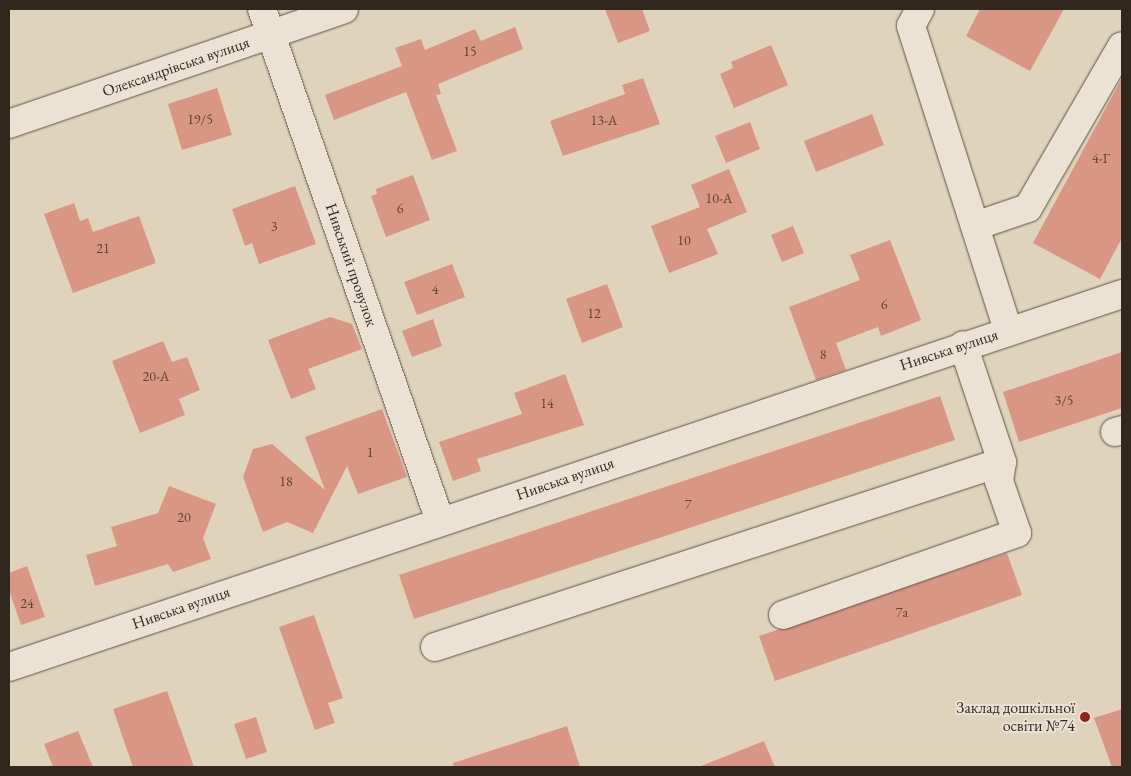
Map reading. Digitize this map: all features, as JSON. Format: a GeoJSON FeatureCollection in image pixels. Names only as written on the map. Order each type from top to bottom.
{"type":"FeatureCollection","features":[{"type":"Feature","properties":{"kind":"street","name":"Нивський провулок"},"geometry":{"type":"LineString","coordinates":[[262,9],[440,521]]}},
{"type":"Feature","properties":{"kind":"street","name":"Олександрівська вулиця"},"geometry":{"type":"LineString","coordinates":[[9,124],[344,9]]}},
{"type":"Feature","properties":{"kind":"street"},"geometry":{"type":"LineString","coordinates":[[920,9],[910,26],[1008,330]]}},
{"type":"Feature","properties":{"kind":"street"},"geometry":{"type":"LineString","coordinates":[[975,226],[1028,208],[1122,46]]}},
{"type":"Feature","properties":{"kind":"street","name":"Нивська вулиця"},"geometry":{"type":"LineString","coordinates":[[9,667],[963,345],[1122,294]]}},
{"type":"Feature","properties":{"kind":"street"},"geometry":{"type":"LineString","coordinates":[[783,615],[1017,533],[999,481],[1002,462],[963,345]]}},
{"type":"Feature","properties":{"kind":"street"},"geometry":{"type":"LineString","coordinates":[[435,647],[1002,462]]}},
{"type":"Feature","properties":{"kind":"building"},"geometry":{"type":"Polygon","coordinates":[[[605,9],[642,9],[650,31],[618,43],[605,9]]]}},
{"type":"Feature","properties":{"kind":"building"},"geometry":{"type":"Polygon","coordinates":[[[980,9],[1064,9],[1030,71],[966,36],[980,9]]]}},
{"type":"Feature","properties":{"kind":"building"},"geometry":{"type":"Polygon","coordinates":[[[515,27],[523,49],[438,84],[441,94],[436,95],[457,151],[432,160],[406,92],[334,120],[325,95],[402,66],[395,48],[421,39],[425,50],[475,29],[481,41],[515,27]]]}},
{"type":"Feature","properties":{"kind":"building"},"geometry":{"type":"Polygon","coordinates":[[[771,45],[788,85],[734,108],[720,74],[733,68],[731,62],[771,45]]]}},
{"type":"Feature","properties":{"kind":"building"},"geometry":{"type":"Polygon","coordinates":[[[643,78],[660,124],[563,156],[550,121],[625,94],[622,85],[643,78]]]}},
{"type":"Feature","properties":{"kind":"building"},"geometry":{"type":"Polygon","coordinates":[[[1122,78],[1122,238],[1100,279],[1033,243],[1122,78]]]}},
{"type":"Feature","properties":{"kind":"building"},"geometry":{"type":"Polygon","coordinates":[[[217,88],[232,135],[182,150],[168,104],[217,88]]]}},
{"type":"Feature","properties":{"kind":"building"},"geometry":{"type":"Polygon","coordinates":[[[872,114],[884,145],[816,172],[804,141],[872,114]]]}},
{"type":"Feature","properties":{"kind":"building"},"geometry":{"type":"Polygon","coordinates":[[[750,122],[760,149],[726,163],[715,136],[750,122]]]}},
{"type":"Feature","properties":{"kind":"building"},"geometry":{"type":"Polygon","coordinates":[[[729,169],[747,212],[707,229],[718,254],[669,273],[651,226],[700,207],[691,185],[729,169]]]}},
{"type":"Feature","properties":{"kind":"building"},"geometry":{"type":"Polygon","coordinates":[[[413,175],[430,220],[386,237],[371,196],[377,194],[376,189],[413,175]]]}},
{"type":"Feature","properties":{"kind":"building"},"geometry":{"type":"Polygon","coordinates":[[[295,186],[316,244],[259,264],[252,243],[245,246],[232,209],[295,186]]]}},
{"type":"Feature","properties":{"kind":"building"},"geometry":{"type":"Polygon","coordinates":[[[74,203],[80,221],[88,218],[93,232],[139,216],[156,263],[73,293],[44,214],[74,203]]]}},
{"type":"Feature","properties":{"kind":"building"},"geometry":{"type":"Polygon","coordinates":[[[793,226],[804,253],[782,262],[771,235],[793,226]]]}},
{"type":"Feature","properties":{"kind":"building"},"geometry":{"type":"Polygon","coordinates":[[[890,240],[921,320],[881,336],[878,327],[836,343],[846,370],[816,380],[789,307],[860,280],[850,255],[890,240]]]}},
{"type":"Feature","properties":{"kind":"building"},"geometry":{"type":"Polygon","coordinates":[[[452,264],[465,297],[417,315],[404,282],[452,264]]]}},
{"type":"Feature","properties":{"kind":"building"},"geometry":{"type":"Polygon","coordinates":[[[607,284],[623,327],[582,343],[566,299],[607,284]]]}},
{"type":"Feature","properties":{"kind":"building"},"geometry":{"type":"Polygon","coordinates":[[[330,317],[352,324],[362,349],[308,369],[316,389],[291,399],[268,340],[330,317]]]}},
{"type":"Feature","properties":{"kind":"building"},"geometry":{"type":"Polygon","coordinates":[[[433,319],[442,346],[412,357],[402,331],[433,319]]]}},
{"type":"Feature","properties":{"kind":"building"},"geometry":{"type":"Polygon","coordinates":[[[163,341],[172,362],[187,357],[200,390],[179,399],[185,415],[140,433],[112,361],[163,341]]]}},
{"type":"Feature","properties":{"kind":"building"},"geometry":{"type":"Polygon","coordinates":[[[1122,352],[1122,408],[1019,442],[1003,392],[1122,352]]]}},
{"type":"Feature","properties":{"kind":"building"},"geometry":{"type":"Polygon","coordinates":[[[565,374],[584,425],[477,459],[481,471],[453,481],[439,442],[522,414],[514,393],[565,374]]]}},
{"type":"Feature","properties":{"kind":"building"},"geometry":{"type":"Polygon","coordinates":[[[940,396],[955,440],[414,619],[399,575],[940,396]]]}},
{"type":"Feature","properties":{"kind":"building"},"geometry":{"type":"Polygon","coordinates":[[[382,409],[407,477],[358,494],[347,466],[313,533],[287,522],[263,532],[243,477],[253,449],[272,444],[325,490],[305,437],[382,409]]]}},
{"type":"Feature","properties":{"kind":"building"},"geometry":{"type":"Polygon","coordinates":[[[169,486],[216,504],[203,538],[211,559],[173,572],[168,564],[95,586],[86,555],[117,546],[111,527],[158,513],[169,486]]]}},
{"type":"Feature","properties":{"kind":"building"},"geometry":{"type":"Polygon","coordinates":[[[1007,553],[1022,595],[775,681],[759,636],[1007,553]]]}},
{"type":"Feature","properties":{"kind":"building"},"geometry":{"type":"Polygon","coordinates":[[[27,566],[45,617],[21,625],[9,590],[9,573],[27,566]]]}},
{"type":"Feature","properties":{"kind":"building"},"geometry":{"type":"Polygon","coordinates":[[[314,615],[343,698],[328,703],[335,723],[315,730],[279,627],[314,615]]]}},
{"type":"Feature","properties":{"kind":"building"},"geometry":{"type":"Polygon","coordinates":[[[167,691],[194,767],[133,767],[113,709],[167,691]]]}},
{"type":"Feature","properties":{"kind":"building"},"geometry":{"type":"Polygon","coordinates":[[[1122,709],[1122,767],[1112,767],[1094,718],[1122,709]]]}},
{"type":"Feature","properties":{"kind":"building"},"geometry":{"type":"Polygon","coordinates":[[[256,717],[267,752],[246,759],[234,724],[256,717]]]}},
{"type":"Feature","properties":{"kind":"building"},"geometry":{"type":"Polygon","coordinates":[[[567,726],[580,767],[454,767],[453,763],[567,726]]]}},
{"type":"Feature","properties":{"kind":"building"},"geometry":{"type":"Polygon","coordinates":[[[78,731],[93,767],[53,767],[44,744],[78,731]]]}},
{"type":"Feature","properties":{"kind":"building"},"geometry":{"type":"Polygon","coordinates":[[[764,741],[775,767],[701,766],[764,741]]]}},
{"type":"Feature","properties":{"kind":"place","name":"Заклад дошкільної освіти №74"},"geometry":{"type":"Point","coordinates":[1085,717]}}]}
